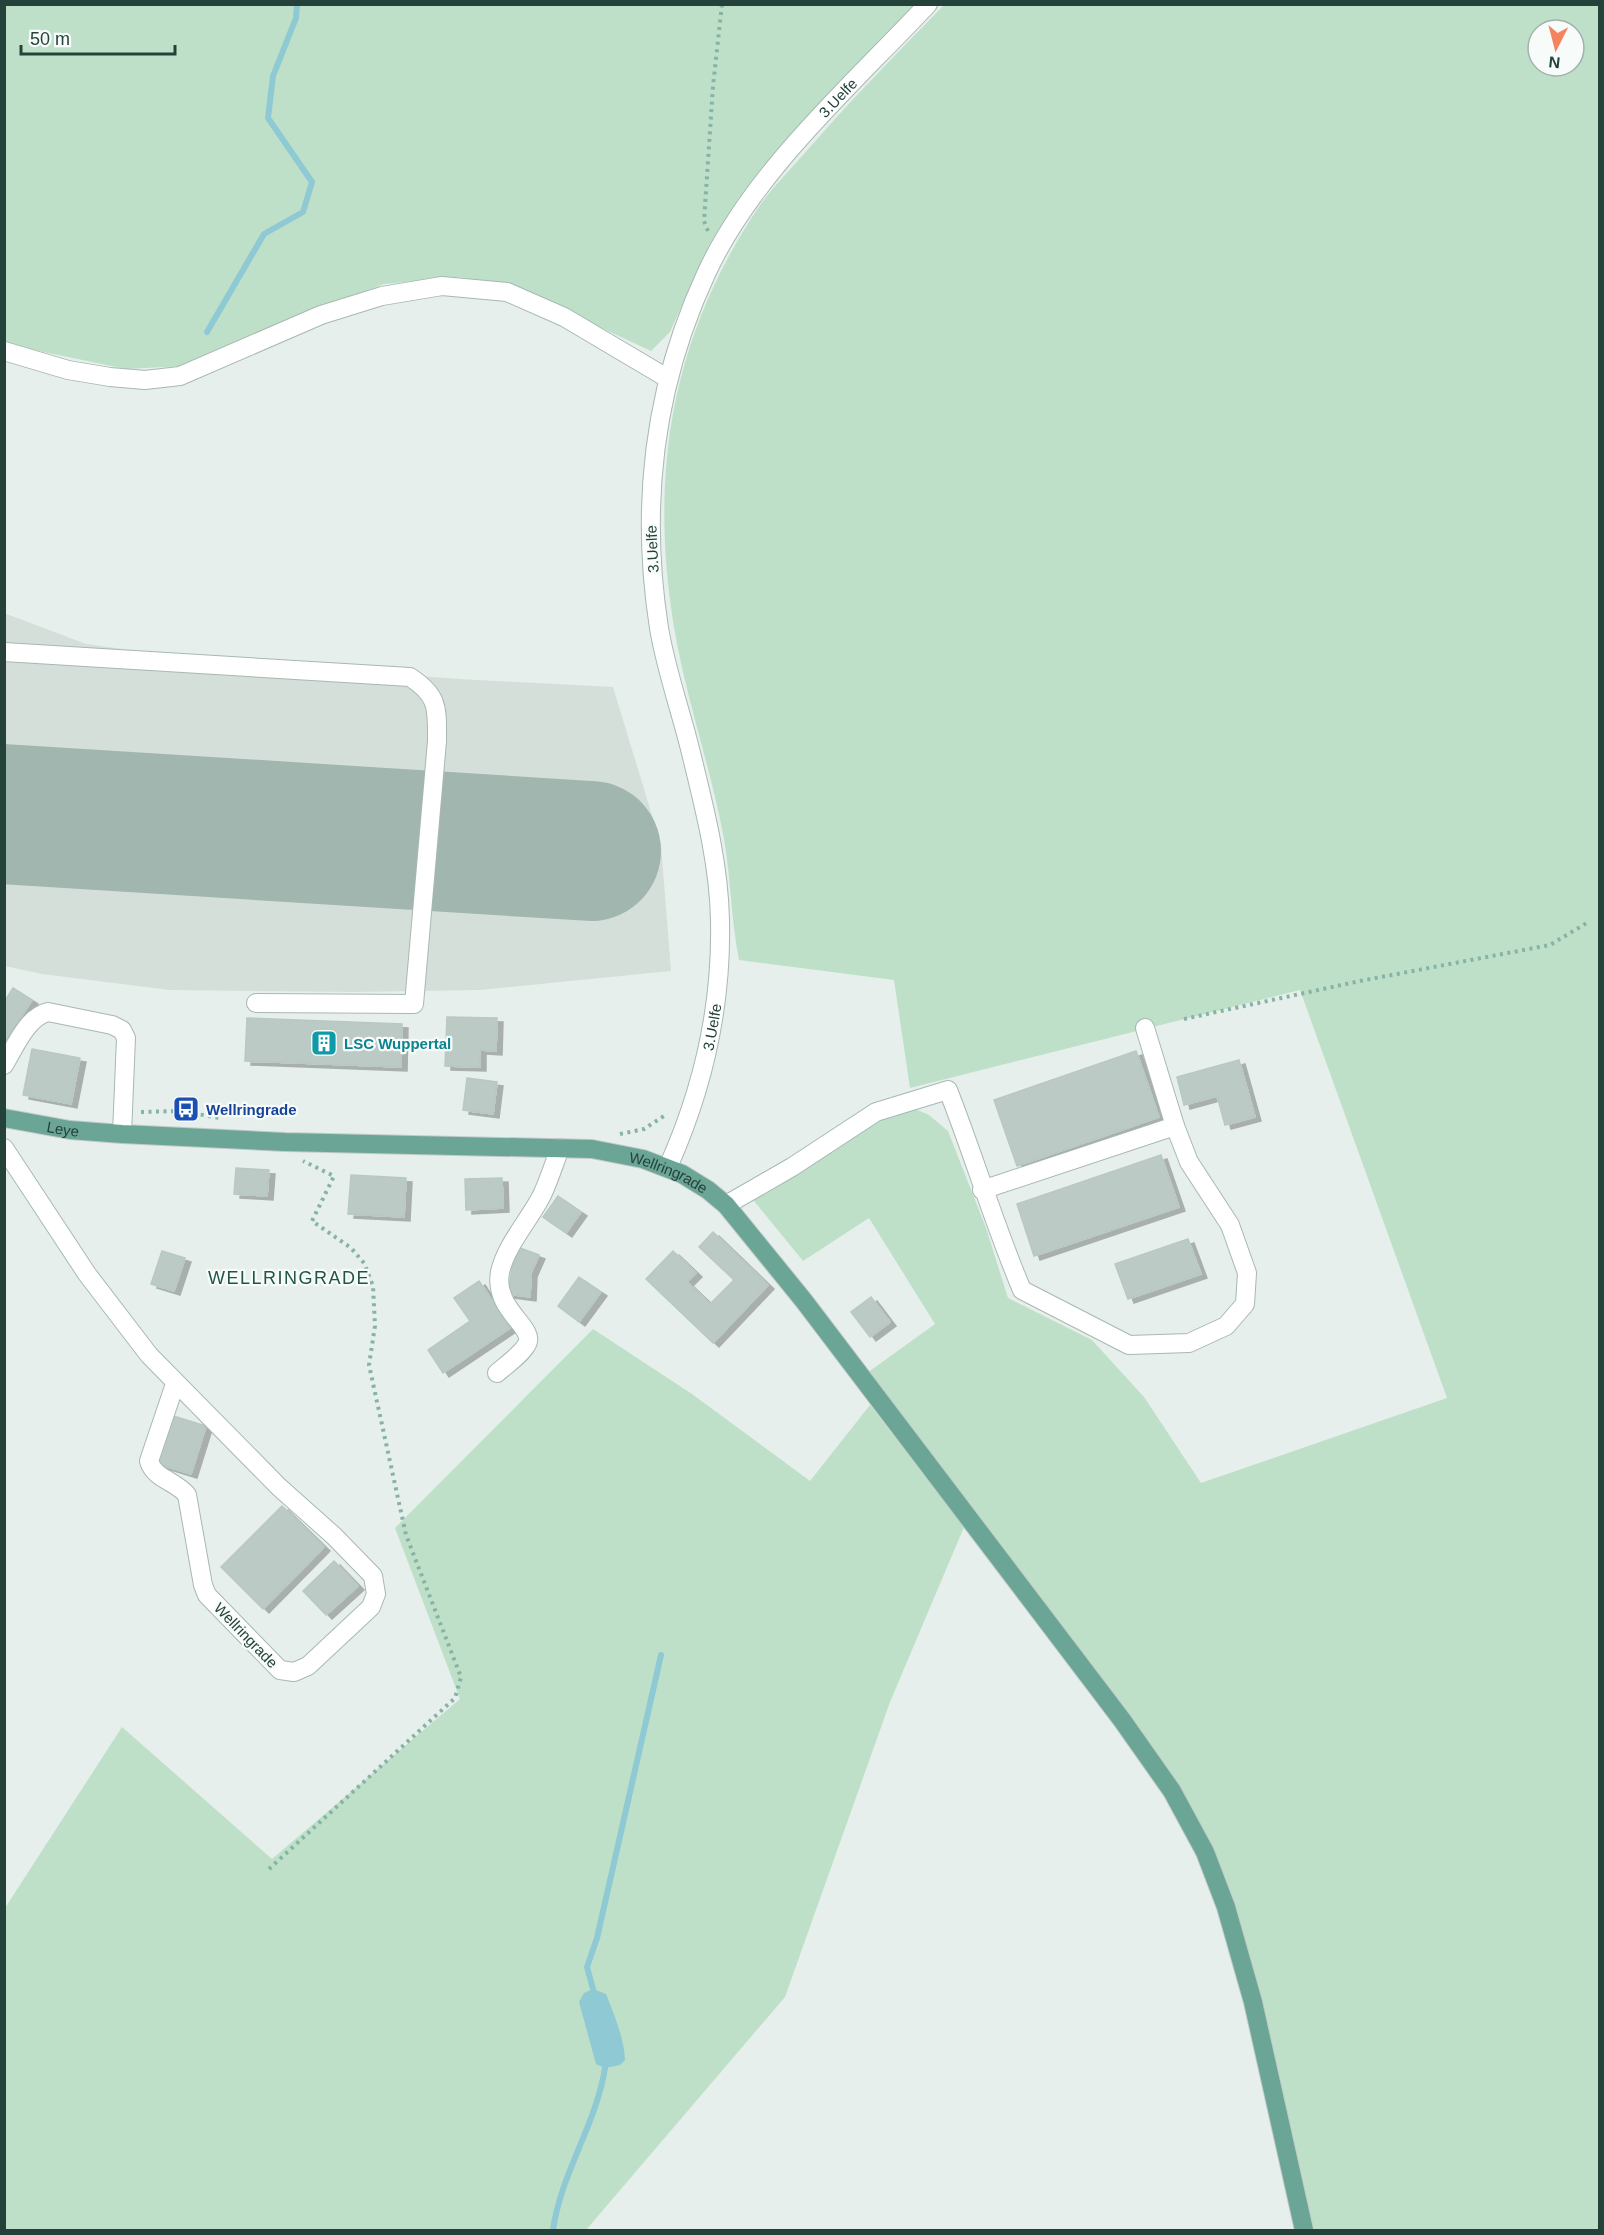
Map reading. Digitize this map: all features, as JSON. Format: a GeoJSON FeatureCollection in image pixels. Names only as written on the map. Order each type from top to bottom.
{"type":"FeatureCollection","features":[{"type":"Feature","properties":{"kind":"main road","name":"Leye"},"geometry":{"type":"LineString","coordinates":[[4,1118],[70,1130],[122,1134]]}},
{"type":"Feature","properties":{"kind":"main road","name":"Wellringrade"},"geometry":{"type":"LineString","coordinates":[[122,1134],[285,1142],[560,1148],[619,1152],[668,1167],[708,1190],[726,1205],[869,1387],[1122,1720],[1172,1791],[1205,1852],[1226,1907],[1253,2002],[1304,2230]]}},
{"type":"Feature","properties":{"kind":"street","name":"3.Uelfe"},"geometry":{"type":"LineString","coordinates":[[668,1167],[683,1134],[699,1086],[710,1038],[719,987],[721,918],[712,843],[659,630],[651,556],[651,477],[654,444],[667,378],[706,272],[724,240],[784,156],[927,4]]}},
{"type":"Feature","properties":{"kind":"street"},"geometry":{"type":"LineString","coordinates":[[4,351],[68,370],[100,375],[145,380],[180,376],[321,315],[382,296],[442,286],[507,292],[564,317],[667,378]]}},
{"type":"Feature","properties":{"kind":"street"},"geometry":{"type":"LineString","coordinates":[[4,652],[410,677],[429,689],[437,712],[437,741],[414,1005],[256,1003]]}},
{"type":"Feature","properties":{"kind":"street"},"geometry":{"type":"LineString","coordinates":[[4,1065],[31,1022],[40,1014],[48,1012],[112,1025],[122,1030],[126,1038],[122,1134]]}},
{"type":"Feature","properties":{"kind":"street"},"geometry":{"type":"LineString","coordinates":[[726,1205],[818,1151],[876,1112],[948,1090],[971,1150],[982,1190],[1022,1290],[1129,1345],[1189,1343],[1226,1326],[1245,1304],[1247,1273],[1230,1225],[1189,1162],[1175,1126],[1145,1028]]}},
{"type":"Feature","properties":{"kind":"street"},"geometry":{"type":"LineString","coordinates":[[982,1190],[1175,1126]]}},
{"type":"Feature","properties":{"kind":"street","name":"Wellringrade"},"geometry":{"type":"LineString","coordinates":[[4,1148],[116,1314],[175,1384],[373,1576],[376,1594],[370,1607],[308,1666],[294,1672],[280,1670],[207,1595],[202,1585],[187,1495],[180,1486],[157,1474],[149,1461],[175,1384]]}},
{"type":"Feature","properties":{"kind":"street"},"geometry":{"type":"LineString","coordinates":[[497,1373],[527,1345],[529,1336],[527,1329],[507,1310],[499,1291],[501,1270],[542,1195],[560,1148]]}},
{"type":"Feature","properties":{"kind":"path"},"geometry":{"type":"LineString","coordinates":[[722,4],[713,86],[705,221],[708,232],[724,240]]}},
{"type":"Feature","properties":{"kind":"path"},"geometry":{"type":"LineString","coordinates":[[1184,1018],[1359,981],[1550,945],[1590,921]]}},
{"type":"Feature","properties":{"kind":"path"},"geometry":{"type":"LineString","coordinates":[[269,1869],[455,1698],[461,1677],[406,1535],[401,1515],[369,1365],[375,1326],[373,1286],[364,1263],[351,1248],[312,1221],[334,1176],[295,1157],[285,1142]]}},
{"type":"Feature","properties":{"kind":"shaded area"},"geometry":{"type":"Polygon","coordinates":[[[4,613],[86,644],[204,660],[459,679],[613,687],[661,845],[671,971],[479,990],[355,992],[170,990],[42,974],[5,966],[4,613]]]}},
{"type":"Feature","properties":{"kind":"green space"},"geometry":{"type":"Polygon","coordinates":[[[5,5],[914,5],[774,154],[737,201],[698,269],[670,332],[651,351],[514,287],[460,277],[384,284],[289,319],[184,366],[126,369],[5,344],[5,5]]]}},
{"type":"Feature","properties":{"kind":"green space"},"geometry":{"type":"Polygon","coordinates":[[[944,5],[1599,5],[1599,2230],[1314,2230],[1210,1852],[867,1373],[935,1324],[869,1218],[803,1261],[750,1196],[847,1134],[906,1105],[929,1115],[948,1131],[986,1228],[1008,1298],[1092,1340],[1144,1397],[1201,1483],[1447,1398],[1300,990],[910,1088],[894,980],[739,960],[724,839],[679,654],[667,570],[664,515],[667,461],[674,409],[687,357],[705,307],[728,257],[758,208],[774,187],[872,79],[944,5]]]}},
{"type":"Feature","properties":{"kind":"green space"},"geometry":{"type":"Polygon","coordinates":[[[593,1329],[692,1394],[810,1481],[870,1405],[964,1527],[890,1702],[785,1997],[586,2230],[5,2230],[5,1908],[122,1727],[272,1859],[460,1699],[395,1528],[593,1329]]]}},
{"type":"Feature","properties":{"kind":"water"},"geometry":{"type":"Polygon","coordinates":[[[593,1989],[606,1994],[615,2018],[621,2035],[625,2060],[620,2065],[605,2068],[596,2064],[579,2002],[584,1993],[593,1989]]]}},
{"type":"Feature","properties":{"kind":"building"},"geometry":{"type":"Polygon","coordinates":[[[13,988],[32,1000],[4,1043],[4,1002],[13,988]]]}},
{"type":"Feature","properties":{"kind":"building"},"geometry":{"type":"Polygon","coordinates":[[[447,1017],[497,1018],[496,1051],[480,1050],[480,1067],[445,1066],[447,1017]]]}},
{"type":"Feature","properties":{"kind":"building","name":"LSC Wuppertal"},"geometry":{"type":"Polygon","coordinates":[[[247,1018],[402,1024],[401,1067],[245,1061],[247,1018]]]}},
{"type":"Feature","properties":{"kind":"building"},"geometry":{"type":"Polygon","coordinates":[[[32,1049],[80,1058],[71,1104],[23,1095],[32,1049]]]}},
{"type":"Feature","properties":{"kind":"building"},"geometry":{"type":"Polygon","coordinates":[[[1136,1051],[1159,1117],[1017,1166],[994,1100],[1136,1051]]]}},
{"type":"Feature","properties":{"kind":"building"},"geometry":{"type":"Polygon","coordinates":[[[1239,1060],[1255,1117],[1225,1125],[1217,1096],[1184,1105],[1177,1077],[1239,1060]]]}},
{"type":"Feature","properties":{"kind":"building"},"geometry":{"type":"Polygon","coordinates":[[[467,1078],[497,1082],[493,1114],[463,1110],[467,1078]]]}},
{"type":"Feature","properties":{"kind":"building"},"geometry":{"type":"Polygon","coordinates":[[[1161,1155],[1179,1207],[1034,1256],[1017,1204],[1161,1155]]]}},
{"type":"Feature","properties":{"kind":"building"},"geometry":{"type":"Polygon","coordinates":[[[236,1168],[269,1170],[267,1196],[234,1194],[236,1168]]]}},
{"type":"Feature","properties":{"kind":"building"},"geometry":{"type":"Polygon","coordinates":[[[351,1175],[406,1178],[404,1217],[348,1214],[351,1175]]]}},
{"type":"Feature","properties":{"kind":"building"},"geometry":{"type":"Polygon","coordinates":[[[502,1178],[503,1208],[466,1210],[465,1179],[502,1178]]]}},
{"type":"Feature","properties":{"kind":"building"},"geometry":{"type":"Polygon","coordinates":[[[558,1196],[581,1212],[566,1233],[543,1217],[558,1196]]]}},
{"type":"Feature","properties":{"kind":"building"},"geometry":{"type":"Polygon","coordinates":[[[713,1232],[768,1285],[713,1343],[646,1279],[673,1251],[696,1273],[687,1282],[710,1304],[734,1280],[699,1247],[713,1232]]]}},
{"type":"Feature","properties":{"kind":"building"},"geometry":{"type":"Polygon","coordinates":[[[1188,1239],[1201,1274],[1128,1299],[1115,1264],[1188,1239]]]}},
{"type":"Feature","properties":{"kind":"building"},"geometry":{"type":"Polygon","coordinates":[[[520,1248],[539,1255],[531,1273],[530,1297],[508,1294],[512,1268],[520,1248]]]}},
{"type":"Feature","properties":{"kind":"building"},"geometry":{"type":"Polygon","coordinates":[[[162,1251],[185,1258],[174,1291],[151,1284],[162,1251]]]}},
{"type":"Feature","properties":{"kind":"building"},"geometry":{"type":"Polygon","coordinates":[[[579,1277],[601,1292],[579,1322],[558,1306],[579,1277]]]}},
{"type":"Feature","properties":{"kind":"building"},"geometry":{"type":"Polygon","coordinates":[[[479,1281],[510,1328],[443,1373],[428,1350],[470,1321],[454,1298],[479,1281]]]}},
{"type":"Feature","properties":{"kind":"building"},"geometry":{"type":"Polygon","coordinates":[[[871,1297],[890,1322],[870,1337],[851,1312],[871,1297]]]}},
{"type":"Feature","properties":{"kind":"building"},"geometry":{"type":"Polygon","coordinates":[[[170,1415],[206,1426],[191,1474],[155,1463],[170,1415]]]}},
{"type":"Feature","properties":{"kind":"building"},"geometry":{"type":"Polygon","coordinates":[[[282,1506],[324,1547],[263,1609],[221,1567],[282,1506]]]}},
{"type":"Feature","properties":{"kind":"building"},"geometry":{"type":"Polygon","coordinates":[[[334,1561],[358,1586],[326,1615],[303,1591],[334,1561]]]}},
{"type":"Feature","properties":{"kind":"waterway"},"geometry":{"type":"LineString","coordinates":[[207,332],[264,234],[303,212],[312,182],[268,118],[273,76],[296,18],[297,4]]}},
{"type":"Feature","properties":{"kind":"waterway"},"geometry":{"type":"LineString","coordinates":[[593,1989],[587,1967],[597,1938],[661,1655]]}},
{"type":"Feature","properties":{"kind":"waterway"},"geometry":{"type":"LineString","coordinates":[[553,2230],[563,2189],[601,2089],[605,2068]]}},
{"type":"Feature","properties":{"kind":"runway"},"geometry":{"type":"LineString","coordinates":[[4,814],[591,851]]}},
{"type":"Feature","properties":{"kind":"place","name":"LSC Wuppertal"},"geometry":{"type":"Point","coordinates":[324,1043]}},
{"type":"Feature","properties":{"kind":"place","name":"Wellringrade"},"geometry":{"type":"Point","coordinates":[186,1109]}},
{"type":"Feature","properties":{"kind":"district","name":"WELLRINGRADE"},"geometry":{"type":"Point","coordinates":[289,1278]}}]}
